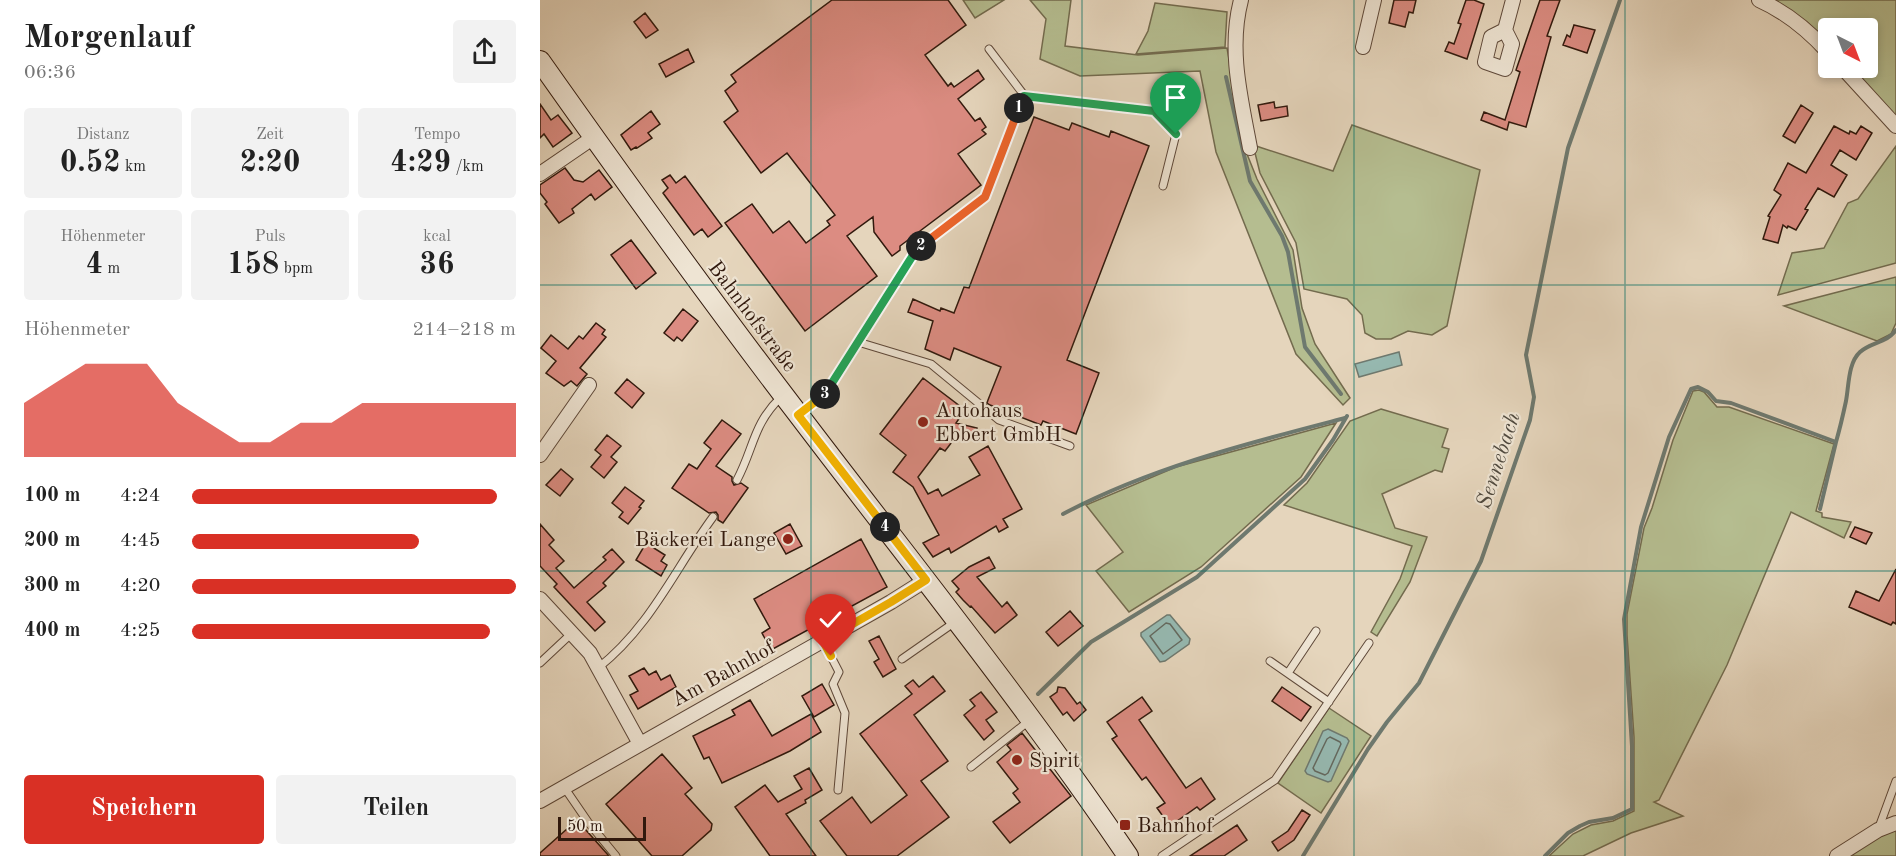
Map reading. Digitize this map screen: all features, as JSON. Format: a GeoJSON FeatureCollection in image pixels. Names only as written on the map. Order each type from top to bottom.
{"type":"FeatureCollection","features":[{"type":"Feature","properties":{"kind":"main road","name":"Bahnhofstraße"},"geometry":{"type":"LineString","coordinates":[[540,61],[691,274],[957,621],[1128,856]]}},
{"type":"Feature","properties":{"kind":"street"},"geometry":{"type":"LineString","coordinates":[[1241,0],[1235,21],[1235,59],[1250,148]]}},
{"type":"Feature","properties":{"kind":"street"},"geometry":{"type":"LineString","coordinates":[[1363,47],[1374,0]]}},
{"type":"Feature","properties":{"kind":"street"},"geometry":{"type":"LineString","coordinates":[[1505,30],[1513,0]]}},
{"type":"Feature","properties":{"kind":"street"},"geometry":{"type":"LineString","coordinates":[[1759,0],[1790,17],[1818,42]]}},
{"type":"Feature","properties":{"kind":"street"},"geometry":{"type":"LineString","coordinates":[[1852,78],[1896,126]]}},
{"type":"Feature","properties":{"kind":"street"},"geometry":{"type":"LineString","coordinates":[[540,174],[594,137]]}},
{"type":"Feature","properties":{"kind":"street"},"geometry":{"type":"LineString","coordinates":[[540,455],[589,385]]}},
{"type":"Feature","properties":{"kind":"street","name":"Am Bahnhof"},"geometry":{"type":"LineString","coordinates":[[542,796],[564,787],[823,641],[926,580]]}},
{"type":"Feature","properties":{"kind":"street"},"geometry":{"type":"LineString","coordinates":[[540,598],[590,653],[640,744]]}},
{"type":"Feature","properties":{"kind":"street"},"geometry":{"type":"LineString","coordinates":[[1837,856],[1878,830],[1896,823]]}},
{"type":"Feature","properties":{"kind":"lane"},"geometry":{"type":"LineString","coordinates":[[989,49],[1024,96],[1154,111],[1176,134],[1163,186]]}},
{"type":"Feature","properties":{"kind":"lane"},"geometry":{"type":"LineString","coordinates":[[798,415],[824,395],[915,252],[985,197],[1024,96]]}},
{"type":"Feature","properties":{"kind":"lane"},"geometry":{"type":"LineString","coordinates":[[858,342],[931,364],[999,420],[1070,446]]}},
{"type":"Feature","properties":{"kind":"lane"},"geometry":{"type":"LineString","coordinates":[[737,480],[749,457],[757,428],[768,410],[783,395]]}},
{"type":"Feature","properties":{"kind":"lane"},"geometry":{"type":"LineString","coordinates":[[598,668],[616,654],[657,604],[713,517]]}},
{"type":"Feature","properties":{"kind":"lane"},"geometry":{"type":"LineString","coordinates":[[902,659],[957,621]]}},
{"type":"Feature","properties":{"kind":"lane"},"geometry":{"type":"LineString","coordinates":[[1288,673],[1316,631]]}},
{"type":"Feature","properties":{"kind":"lane"},"geometry":{"type":"LineString","coordinates":[[540,663],[572,633]]}},
{"type":"Feature","properties":{"kind":"lane"},"geometry":{"type":"LineString","coordinates":[[823,641],[839,672],[833,684],[845,713],[838,790]]}},
{"type":"Feature","properties":{"kind":"lane"},"geometry":{"type":"LineString","coordinates":[[1162,856],[1275,780],[1369,643]]}},
{"type":"Feature","properties":{"kind":"lane"},"geometry":{"type":"LineString","coordinates":[[1270,661],[1329,702]]}},
{"type":"Feature","properties":{"kind":"lane"},"geometry":{"type":"LineString","coordinates":[[971,767],[1030,720]]}},
{"type":"Feature","properties":{"kind":"lane"},"geometry":{"type":"LineString","coordinates":[[1878,830],[1896,781]]}},
{"type":"Feature","properties":{"kind":"lane"},"geometry":{"type":"LineString","coordinates":[[564,787],[588,822],[616,856]]}},
{"type":"Feature","properties":{"kind":"green space"},"geometry":{"type":"Polygon","coordinates":[[[963,0],[1004,0],[975,18],[963,0]]]}},
{"type":"Feature","properties":{"kind":"green space"},"geometry":{"type":"Polygon","coordinates":[[[1030,0],[1071,0],[1065,46],[1138,55],[1227,48],[1245,149],[1257,179],[1293,250],[1302,308],[1315,344],[1350,398],[1343,405],[1296,354],[1216,152],[1200,71],[1080,76],[1040,59],[1046,19],[1030,0]]]}},
{"type":"Feature","properties":{"kind":"green space"},"geometry":{"type":"Polygon","coordinates":[[[1771,0],[1896,0],[1896,117],[1860,78],[1878,78],[1878,18],[1818,18],[1818,35],[1771,0]]]}},
{"type":"Feature","properties":{"kind":"green space"},"geometry":{"type":"Polygon","coordinates":[[[1155,3],[1227,12],[1225,47],[1136,54],[1148,31],[1155,3]]]}},
{"type":"Feature","properties":{"kind":"green space"},"geometry":{"type":"Polygon","coordinates":[[[1352,125],[1480,170],[1447,326],[1432,335],[1408,331],[1391,339],[1376,339],[1365,333],[1362,315],[1347,299],[1304,289],[1296,243],[1260,173],[1253,145],[1333,171],[1352,125]]]}},
{"type":"Feature","properties":{"kind":"green space"},"geometry":{"type":"Polygon","coordinates":[[[1896,146],[1896,263],[1778,295],[1792,253],[1824,248],[1848,203],[1858,199],[1896,146]]]}},
{"type":"Feature","properties":{"kind":"green space"},"geometry":{"type":"Polygon","coordinates":[[[1896,277],[1896,323],[1891,334],[1877,341],[1784,306],[1896,277]]]}},
{"type":"Feature","properties":{"kind":"green space"},"geometry":{"type":"Polygon","coordinates":[[[1693,391],[1704,392],[1717,407],[1729,407],[1834,444],[1816,511],[1822,513],[1822,517],[1851,522],[1844,538],[1791,512],[1727,665],[1659,800],[1654,802],[1683,816],[1631,833],[1583,856],[1549,856],[1573,834],[1591,825],[1613,821],[1634,811],[1634,737],[1627,614],[1644,528],[1673,440],[1693,391]]]}},
{"type":"Feature","properties":{"kind":"green space"},"geometry":{"type":"Polygon","coordinates":[[[1381,409],[1448,429],[1442,447],[1449,449],[1442,472],[1435,470],[1382,494],[1395,528],[1427,537],[1410,582],[1377,636],[1371,632],[1400,579],[1412,546],[1284,505],[1307,483],[1350,421],[1381,409]]]}},
{"type":"Feature","properties":{"kind":"green space"},"geometry":{"type":"Polygon","coordinates":[[[1336,423],[1301,477],[1201,567],[1129,612],[1096,571],[1123,552],[1086,505],[1176,467],[1336,423]]]}},
{"type":"Feature","properties":{"kind":"green space"},"geometry":{"type":"Polygon","coordinates":[[[1329,708],[1371,736],[1321,813],[1278,783],[1329,708]]]}},
{"type":"Feature","properties":{"kind":"green space"},"geometry":{"type":"Polygon","coordinates":[[[1896,829],[1896,856],[1845,856],[1859,847],[1896,829]]]}},
{"type":"Feature","properties":{"kind":"water"},"geometry":{"type":"Polygon","coordinates":[[[1399,352],[1402,365],[1359,377],[1355,364],[1399,352]]]}},
{"type":"Feature","properties":{"kind":"water"},"geometry":{"type":"Polygon","coordinates":[[[1170,615],[1190,639],[1189,644],[1160,662],[1141,633],[1170,615]]]}},
{"type":"Feature","properties":{"kind":"water"},"geometry":{"type":"Polygon","coordinates":[[[1328,729],[1349,741],[1331,781],[1328,782],[1307,774],[1305,771],[1323,731],[1328,729]]]}},
{"type":"Feature","properties":{"kind":"building"},"geometry":{"type":"Polygon","coordinates":[[[832,0],[948,0],[966,25],[925,55],[948,86],[951,83],[954,87],[978,70],[984,79],[958,99],[975,121],[980,118],[986,127],[982,130],[986,134],[958,154],[981,185],[900,246],[900,250],[892,256],[874,232],[873,217],[847,236],[877,276],[805,331],[725,223],[752,204],[773,233],[789,221],[806,243],[830,225],[827,221],[835,215],[787,153],[761,173],[724,122],[738,111],[725,91],[736,82],[731,75],[832,0]]]}},
{"type":"Feature","properties":{"kind":"building"},"geometry":{"type":"Polygon","coordinates":[[[1394,0],[1416,0],[1413,13],[1409,12],[1405,27],[1389,23],[1394,0]]]}},
{"type":"Feature","properties":{"kind":"building"},"geometry":{"type":"Polygon","coordinates":[[[1466,0],[1484,4],[1467,59],[1445,51],[1449,42],[1454,44],[1466,0]]]}},
{"type":"Feature","properties":{"kind":"building"},"geometry":{"type":"Polygon","coordinates":[[[1540,0],[1560,0],[1547,36],[1551,37],[1526,127],[1509,122],[1507,130],[1481,120],[1484,112],[1505,120],[1520,72],[1516,70],[1540,0]]]}},
{"type":"Feature","properties":{"kind":"building"},"geometry":{"type":"Polygon","coordinates":[[[645,13],[658,30],[646,38],[634,22],[645,13]]]}},
{"type":"Feature","properties":{"kind":"building"},"geometry":{"type":"Polygon","coordinates":[[[1574,25],[1595,30],[1587,53],[1563,45],[1567,35],[1570,37],[1574,25]]]}},
{"type":"Feature","properties":{"kind":"building"},"geometry":{"type":"Polygon","coordinates":[[[688,49],[694,62],[666,77],[659,64],[688,49]]]}},
{"type":"Feature","properties":{"kind":"building"},"geometry":{"type":"Polygon","coordinates":[[[1274,102],[1275,108],[1287,106],[1288,116],[1261,121],[1258,105],[1274,102]]]}},
{"type":"Feature","properties":{"kind":"building"},"geometry":{"type":"Polygon","coordinates":[[[540,104],[551,120],[558,115],[572,133],[553,147],[544,134],[540,138],[540,104]]]}},
{"type":"Feature","properties":{"kind":"building"},"geometry":{"type":"Polygon","coordinates":[[[1801,105],[1813,113],[1795,143],[1783,136],[1801,105]]]}},
{"type":"Feature","properties":{"kind":"building"},"geometry":{"type":"Polygon","coordinates":[[[651,111],[660,124],[648,133],[652,138],[631,150],[621,135],[651,111]]]}},
{"type":"Feature","properties":{"kind":"building"},"geometry":{"type":"Polygon","coordinates":[[[1034,117],[1069,130],[1072,123],[1109,137],[1111,131],[1149,146],[1067,360],[1099,373],[1076,434],[1043,421],[1041,425],[987,403],[1001,367],[954,348],[950,360],[925,349],[933,321],[908,312],[913,299],[940,311],[941,308],[954,313],[964,287],[969,288],[1034,117]]]}},
{"type":"Feature","properties":{"kind":"building"},"geometry":{"type":"Polygon","coordinates":[[[1834,126],[1849,134],[1850,131],[1856,134],[1861,126],[1872,133],[1856,160],[1840,150],[1831,165],[1847,175],[1834,197],[1818,188],[1796,230],[1783,225],[1778,243],[1763,239],[1770,217],[1768,216],[1781,195],[1774,190],[1788,163],[1806,173],[1834,126]]]}},
{"type":"Feature","properties":{"kind":"building"},"geometry":{"type":"Polygon","coordinates":[[[565,168],[574,180],[583,182],[599,170],[612,187],[595,200],[591,194],[572,209],[574,213],[559,223],[545,204],[547,202],[540,193],[540,185],[565,168]]]}},
{"type":"Feature","properties":{"kind":"building"},"geometry":{"type":"Polygon","coordinates":[[[670,175],[676,183],[685,176],[722,226],[708,237],[702,229],[694,235],[663,193],[668,188],[662,180],[670,175]]]}},
{"type":"Feature","properties":{"kind":"building"},"geometry":{"type":"Polygon","coordinates":[[[631,240],[656,273],[636,289],[611,255],[631,240]]]}},
{"type":"Feature","properties":{"kind":"building"},"geometry":{"type":"Polygon","coordinates":[[[683,309],[698,321],[682,341],[677,337],[674,341],[664,333],[683,309]]]}},
{"type":"Feature","properties":{"kind":"building"},"geometry":{"type":"Polygon","coordinates":[[[596,323],[605,330],[602,334],[606,337],[580,368],[587,374],[577,386],[571,381],[564,386],[546,373],[556,361],[541,348],[551,335],[568,349],[579,336],[583,339],[596,323]]]}},
{"type":"Feature","properties":{"kind":"building"},"geometry":{"type":"Polygon","coordinates":[[[923,378],[965,410],[956,423],[977,428],[975,438],[958,434],[945,451],[940,448],[918,477],[928,494],[938,489],[942,496],[980,475],[969,457],[988,446],[1022,509],[1003,519],[1008,527],[999,532],[996,526],[951,553],[949,548],[933,557],[923,543],[939,535],[913,487],[893,472],[906,455],[880,434],[923,378]]]}},
{"type":"Feature","properties":{"kind":"building"},"geometry":{"type":"Polygon","coordinates":[[[627,379],[644,393],[632,408],[615,393],[627,379]]]}},
{"type":"Feature","properties":{"kind":"building"},"geometry":{"type":"Polygon","coordinates":[[[722,420],[741,434],[716,466],[732,477],[734,485],[741,483],[748,488],[723,523],[718,520],[716,512],[709,513],[672,488],[689,464],[697,469],[711,449],[704,443],[722,420]]]}},
{"type":"Feature","properties":{"kind":"building"},"geometry":{"type":"Polygon","coordinates":[[[607,435],[621,446],[611,457],[617,462],[604,478],[591,467],[601,455],[595,450],[607,435]]]}},
{"type":"Feature","properties":{"kind":"building"},"geometry":{"type":"Polygon","coordinates":[[[561,469],[573,479],[560,496],[546,485],[561,469]]]}},
{"type":"Feature","properties":{"kind":"building"},"geometry":{"type":"Polygon","coordinates":[[[625,487],[644,501],[628,524],[619,517],[623,512],[612,503],[625,487]]]}},
{"type":"Feature","properties":{"kind":"building"},"geometry":{"type":"Polygon","coordinates":[[[540,524],[554,540],[549,545],[564,561],[556,568],[574,588],[606,560],[603,557],[612,549],[624,562],[603,583],[606,586],[587,602],[605,622],[595,631],[554,587],[557,584],[540,566],[540,524]]]}},
{"type":"Feature","properties":{"kind":"building","name":"Bäckerei Lange"},"geometry":{"type":"Polygon","coordinates":[[[790,524],[802,546],[786,554],[774,533],[790,524]]]}},
{"type":"Feature","properties":{"kind":"building"},"geometry":{"type":"Polygon","coordinates":[[[1855,527],[1872,533],[1866,544],[1850,537],[1855,527]]]}},
{"type":"Feature","properties":{"kind":"building"},"geometry":{"type":"Polygon","coordinates":[[[861,539],[887,587],[771,650],[762,633],[770,628],[754,599],[861,539]]]}},
{"type":"Feature","properties":{"kind":"building"},"geometry":{"type":"Polygon","coordinates":[[[646,543],[665,555],[661,561],[667,565],[661,576],[636,560],[646,543]]]}},
{"type":"Feature","properties":{"kind":"building"},"geometry":{"type":"Polygon","coordinates":[[[989,557],[995,568],[977,577],[1002,607],[1007,602],[1017,615],[995,633],[956,592],[959,589],[952,581],[969,567],[989,557]]]}},
{"type":"Feature","properties":{"kind":"building"},"geometry":{"type":"Polygon","coordinates":[[[1896,569],[1896,624],[1893,622],[1891,625],[1849,607],[1856,591],[1879,601],[1896,569]]]}},
{"type":"Feature","properties":{"kind":"building"},"geometry":{"type":"Polygon","coordinates":[[[1070,611],[1083,626],[1058,646],[1046,632],[1070,611]]]}},
{"type":"Feature","properties":{"kind":"building"},"geometry":{"type":"Polygon","coordinates":[[[879,636],[896,669],[883,677],[874,662],[879,659],[869,641],[879,636]]]}},
{"type":"Feature","properties":{"kind":"building"},"geometry":{"type":"Polygon","coordinates":[[[644,668],[649,675],[656,671],[661,680],[670,675],[676,687],[638,709],[630,695],[638,691],[629,676],[644,668]]]}},
{"type":"Feature","properties":{"kind":"building"},"geometry":{"type":"Polygon","coordinates":[[[933,676],[945,691],[914,715],[948,761],[921,781],[949,817],[897,856],[847,856],[820,821],[852,797],[871,823],[907,795],[860,734],[912,694],[905,686],[913,680],[919,687],[933,676]]]}},
{"type":"Feature","properties":{"kind":"building"},"geometry":{"type":"Polygon","coordinates":[[[822,684],[834,705],[814,717],[802,696],[822,684]]]}},
{"type":"Feature","properties":{"kind":"building"},"geometry":{"type":"Polygon","coordinates":[[[1058,687],[1065,688],[1077,704],[1080,702],[1086,710],[1074,721],[1067,712],[1063,715],[1050,697],[1057,692],[1058,687]]]}},
{"type":"Feature","properties":{"kind":"building"},"geometry":{"type":"Polygon","coordinates":[[[1282,687],[1311,707],[1301,721],[1272,701],[1282,687]]]}},
{"type":"Feature","properties":{"kind":"building"},"geometry":{"type":"Polygon","coordinates":[[[981,692],[997,712],[986,720],[994,731],[984,740],[964,715],[975,706],[970,700],[981,692]]]}},
{"type":"Feature","properties":{"kind":"building"},"geometry":{"type":"Polygon","coordinates":[[[1142,697],[1152,711],[1139,720],[1186,788],[1201,778],[1215,799],[1200,810],[1197,807],[1170,826],[1157,808],[1165,803],[1146,777],[1142,780],[1112,739],[1117,736],[1107,722],[1142,697]]]}},
{"type":"Feature","properties":{"kind":"building"},"geometry":{"type":"Polygon","coordinates":[[[750,700],[772,736],[811,714],[821,732],[790,751],[722,783],[709,757],[704,759],[693,736],[735,715],[732,710],[750,700]]]}},
{"type":"Feature","properties":{"kind":"building"},"geometry":{"type":"Polygon","coordinates":[[[1022,733],[1071,796],[1010,843],[993,822],[1020,802],[1013,793],[1018,789],[997,762],[1011,750],[1007,745],[1022,733]]]}},
{"type":"Feature","properties":{"kind":"building"},"geometry":{"type":"Polygon","coordinates":[[[662,754],[692,788],[685,794],[712,824],[711,830],[682,856],[652,856],[606,804],[662,754]]]}},
{"type":"Feature","properties":{"kind":"building"},"geometry":{"type":"Polygon","coordinates":[[[809,768],[822,790],[805,800],[806,803],[786,814],[816,856],[770,856],[735,807],[765,785],[778,802],[802,789],[794,776],[809,768]]]}},
{"type":"Feature","properties":{"kind":"building"},"geometry":{"type":"Polygon","coordinates":[[[1302,810],[1310,815],[1294,840],[1278,851],[1272,842],[1288,831],[1302,810]]]}},
{"type":"Feature","properties":{"kind":"building"},"geometry":{"type":"Polygon","coordinates":[[[577,820],[609,856],[540,856],[540,853],[577,820]]]}},
{"type":"Feature","properties":{"kind":"building"},"geometry":{"type":"Polygon","coordinates":[[[1237,825],[1247,840],[1224,856],[1190,856],[1237,825]]]}},
{"type":"Feature","properties":{"kind":"waterway","name":"Sennebach"},"geometry":{"type":"LineString","coordinates":[[1303,856],[1368,749],[1419,683],[1481,561],[1530,420],[1534,397],[1526,355],[1568,148],[1620,0]]}},
{"type":"Feature","properties":{"kind":"waterway"},"geometry":{"type":"LineString","coordinates":[[1226,77],[1250,181],[1282,236],[1288,252],[1305,347],[1341,394]]}},
{"type":"Feature","properties":{"kind":"waterway"},"geometry":{"type":"LineString","coordinates":[[1545,856],[1568,833],[1580,826],[1613,818],[1632,809],[1632,746],[1624,619],[1641,527],[1669,437],[1691,389],[1698,387],[1708,392],[1716,401],[1731,403],[1836,442],[1853,362],[1864,349],[1888,338],[1896,330]]}},
{"type":"Feature","properties":{"kind":"waterway"},"geometry":{"type":"LineString","coordinates":[[1038,694],[1091,642],[1197,577],[1305,479],[1347,416]]}},
{"type":"Feature","properties":{"kind":"waterway"},"geometry":{"type":"LineString","coordinates":[[1063,514],[1131,483],[1201,458],[1345,418]]}},
{"type":"Feature","properties":{"kind":"waterway"},"geometry":{"type":"LineString","coordinates":[[1820,509],[1836,442]]}},
{"type":"Feature","properties":{"kind":"place","name":"Autohaus Ebbert GmbH"},"geometry":{"type":"Point","coordinates":[923,422]}},
{"type":"Feature","properties":{"kind":"place","name":"Bäckerei Lange"},"geometry":{"type":"Point","coordinates":[788,539]}},
{"type":"Feature","properties":{"kind":"place","name":"Spirit"},"geometry":{"type":"Point","coordinates":[1017,760]}},
{"type":"Feature","properties":{"kind":"place","name":"Bahnhof"},"geometry":{"type":"Point","coordinates":[1125,825]}},
{"type":"Feature","properties":{"kind":"route"},"geometry":{"type":"LineString","coordinates":[[831,656],[823,641],[926,580],[798,415],[824,395],[915,252],[985,197],[1024,96],[1154,111],[1176,134]]}}]}
